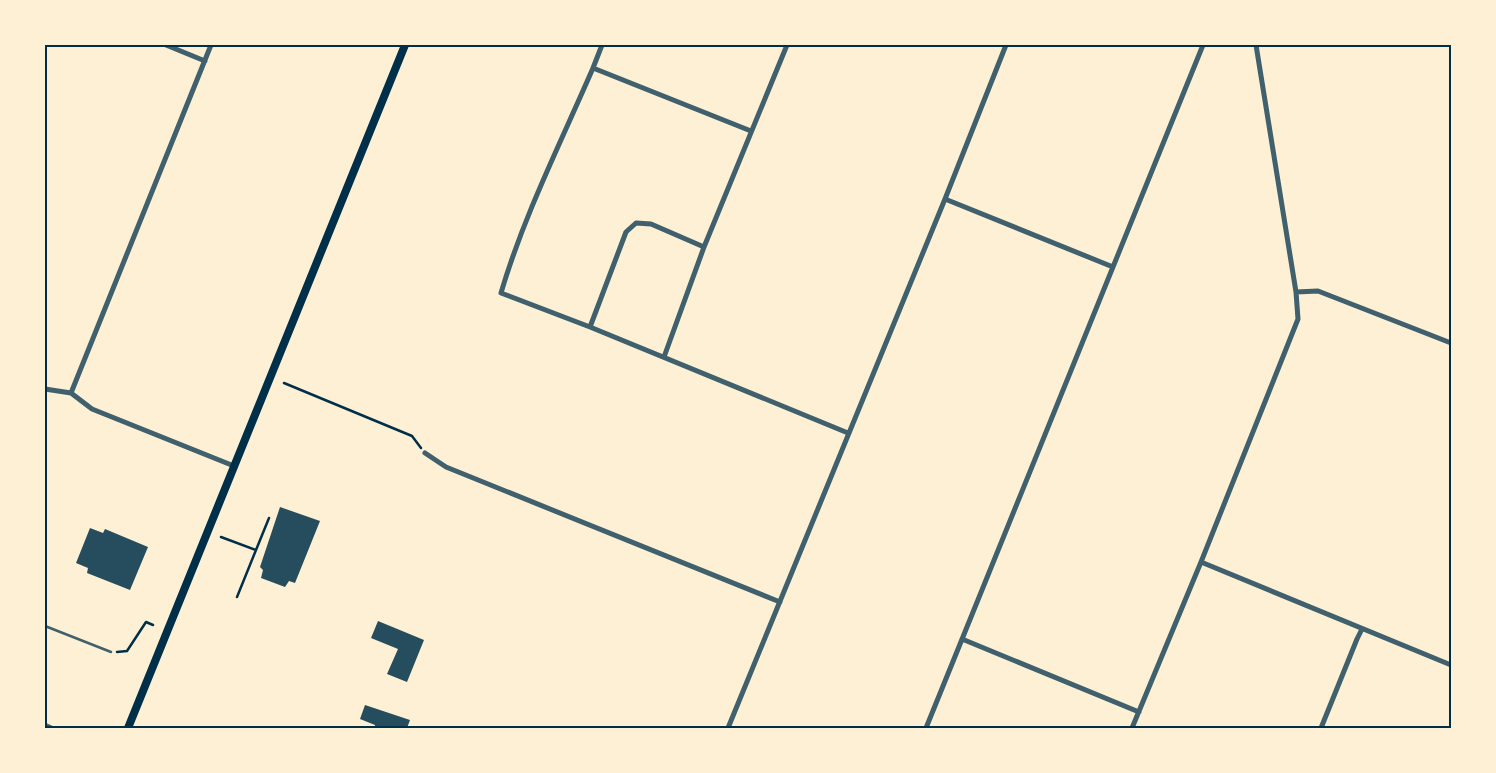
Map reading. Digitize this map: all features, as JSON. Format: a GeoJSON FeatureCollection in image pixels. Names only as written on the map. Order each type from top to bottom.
{"type":"FeatureCollection","features":[{"type":"Feature","properties":{"kind":"main road"},"geometry":{"type":"LineString","coordinates":[[128,728],[405,45]]}},
{"type":"Feature","properties":{"kind":"street"},"geometry":{"type":"LineString","coordinates":[[166,45],[205,61]]}},
{"type":"Feature","properties":{"kind":"street"},"geometry":{"type":"LineString","coordinates":[[71,393],[211,45]]}},
{"type":"Feature","properties":{"kind":"street"},"geometry":{"type":"LineString","coordinates":[[602,45],[526,222],[507,273],[502,293],[848,433]]}},
{"type":"Feature","properties":{"kind":"street"},"geometry":{"type":"LineString","coordinates":[[664,358],[704,247],[787,45]]}},
{"type":"Feature","properties":{"kind":"street"},"geometry":{"type":"LineString","coordinates":[[728,728],[945,199],[1006,45]]}},
{"type":"Feature","properties":{"kind":"street"},"geometry":{"type":"LineString","coordinates":[[926,728],[1203,45]]}},
{"type":"Feature","properties":{"kind":"street"},"geometry":{"type":"LineString","coordinates":[[1132,728],[1201,562],[1298,319],[1296,292],[1256,45]]}},
{"type":"Feature","properties":{"kind":"street"},"geometry":{"type":"LineString","coordinates":[[593,68],[751,131]]}},
{"type":"Feature","properties":{"kind":"street"},"geometry":{"type":"LineString","coordinates":[[945,199],[1113,267]]}},
{"type":"Feature","properties":{"kind":"street"},"geometry":{"type":"LineString","coordinates":[[590,327],[626,232],[636,223],[651,224],[704,247]]}},
{"type":"Feature","properties":{"kind":"street"},"geometry":{"type":"LineString","coordinates":[[1296,292],[1318,291],[1451,344]]}},
{"type":"Feature","properties":{"kind":"street"},"geometry":{"type":"LineString","coordinates":[[45,389],[71,393],[92,409],[234,466]]}},
{"type":"Feature","properties":{"kind":"street"},"geometry":{"type":"LineString","coordinates":[[425,453],[446,467],[780,602]]}},
{"type":"Feature","properties":{"kind":"street"},"geometry":{"type":"LineString","coordinates":[[1201,562],[1451,665]]}},
{"type":"Feature","properties":{"kind":"street"},"geometry":{"type":"LineString","coordinates":[[1321,728],[1362,629]]}},
{"type":"Feature","properties":{"kind":"street"},"geometry":{"type":"LineString","coordinates":[[962,640],[1138,712]]}},
{"type":"Feature","properties":{"kind":"lane"},"geometry":{"type":"LineString","coordinates":[[45,626],[111,652]]}},
{"type":"Feature","properties":{"kind":"lane"},"geometry":{"type":"LineString","coordinates":[[45,724],[54,728]]}},
{"type":"Feature","properties":{"kind":"path"},"geometry":{"type":"LineString","coordinates":[[284,383],[412,436],[425,453]]}},
{"type":"Feature","properties":{"kind":"path"},"geometry":{"type":"LineString","coordinates":[[237,597],[269,518]]}},
{"type":"Feature","properties":{"kind":"path"},"geometry":{"type":"LineString","coordinates":[[221,537],[256,550]]}},
{"type":"Feature","properties":{"kind":"path"},"geometry":{"type":"LineString","coordinates":[[111,652],[127,651],[146,622],[153,625]]}},
{"type":"Feature","properties":{"kind":"building"},"geometry":{"type":"Polygon","coordinates":[[[280,507],[320,521],[295,583],[289,581],[285,587],[261,578],[263,570],[260,567],[280,507]]]}},
{"type":"Feature","properties":{"kind":"building"},"geometry":{"type":"Polygon","coordinates":[[[90,528],[103,533],[105,529],[148,547],[130,590],[87,573],[88,568],[76,563],[90,528]]]}},
{"type":"Feature","properties":{"kind":"building"},"geometry":{"type":"Polygon","coordinates":[[[378,621],[424,640],[407,682],[387,674],[398,649],[371,638],[378,621]]]}},
{"type":"Feature","properties":{"kind":"building"},"geometry":{"type":"Polygon","coordinates":[[[365,705],[410,720],[407,728],[378,728],[360,719],[365,705]]]}}]}
